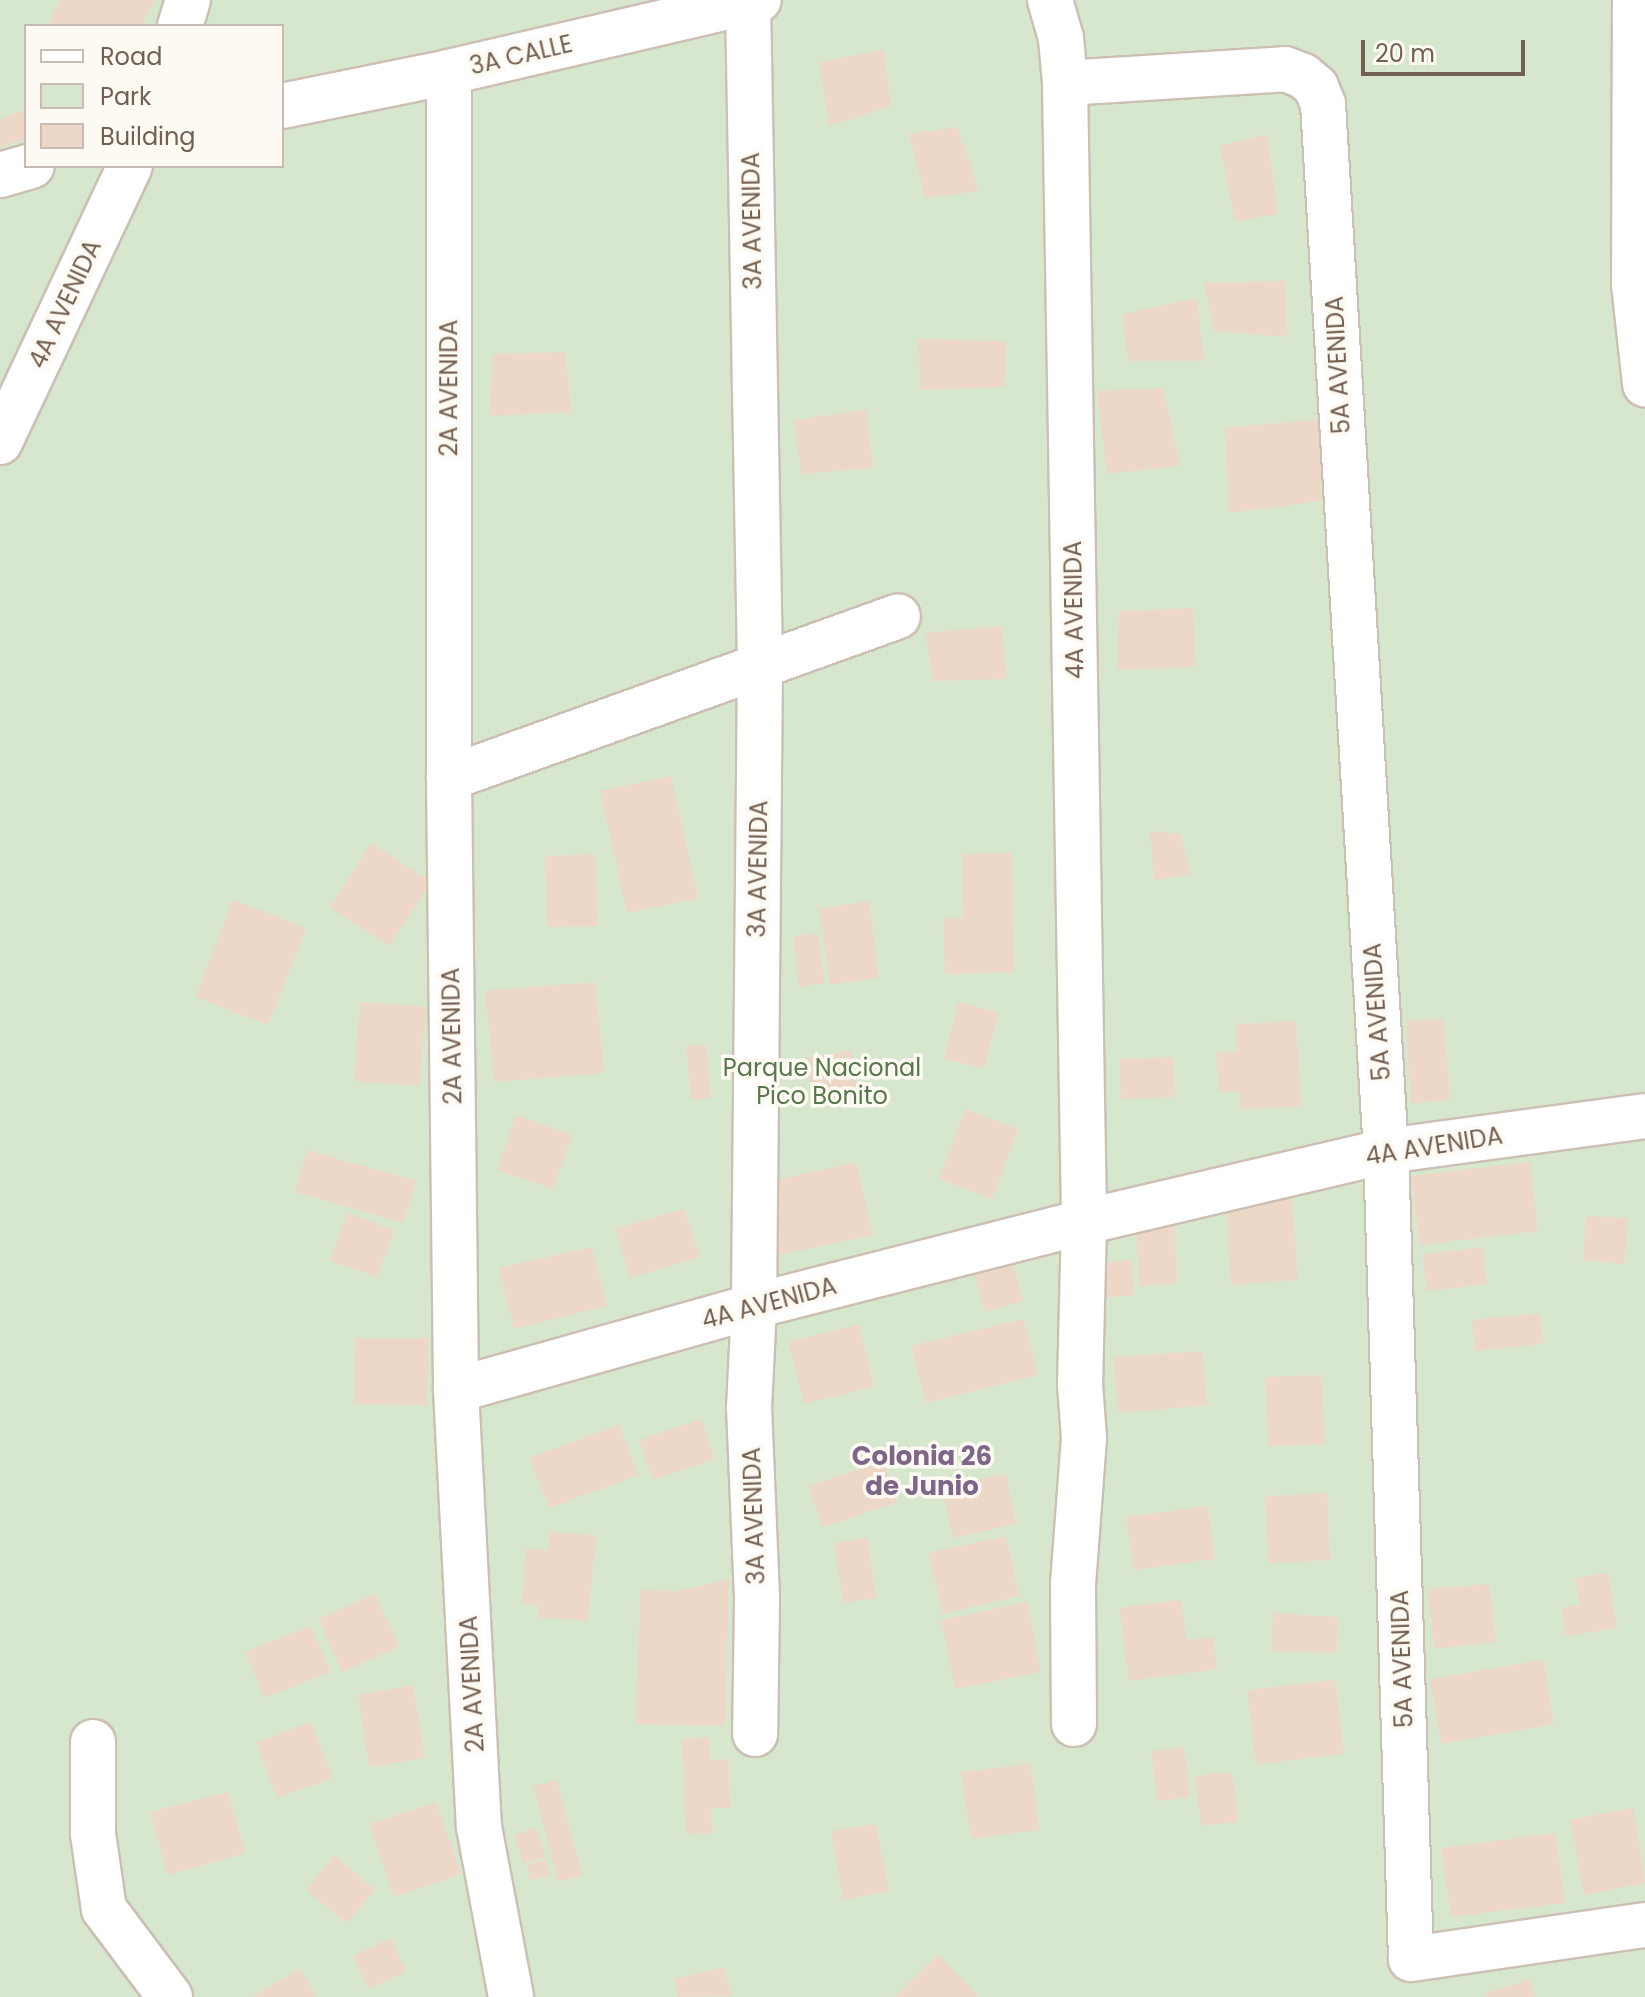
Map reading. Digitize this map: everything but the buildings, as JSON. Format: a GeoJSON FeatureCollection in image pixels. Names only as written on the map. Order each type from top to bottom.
{"type":"FeatureCollection","features":[{"type":"Feature","properties":{"kind":"street"},"geometry":{"type":"LineString","coordinates":[[181,24],[188,0]]}},
{"type":"Feature","properties":{"kind":"street","name":"4A AVENIDA"},"geometry":{"type":"LineString","coordinates":[[1050,0],[1061,38],[1065,83],[1084,1222],[1080,1384],[1084,1438],[1073,1583],[1074,1724]]}},
{"type":"Feature","properties":{"kind":"street"},"geometry":{"type":"LineString","coordinates":[[1635,0],[1634,284],[1645,384]]}},
{"type":"Feature","properties":{"kind":"street","name":"3A CALLE"},"geometry":{"type":"LineString","coordinates":[[284,106],[449,72],[754,2]]}},
{"type":"Feature","properties":{"kind":"street","name":"3A AVENIDA"},"geometry":{"type":"LineString","coordinates":[[754,2],[760,667],[754,1306],[749,1407],[757,1599],[755,1734]]}},
{"type":"Feature","properties":{"kind":"street","name":"5A AVENIDA"},"geometry":{"type":"LineString","coordinates":[[1065,83],[1285,69],[1303,76],[1316,87],[1323,104],[1386,1151],[1411,1959],[1645,1925]]}},
{"type":"Feature","properties":{"kind":"street","name":"2A AVENIDA"},"geometry":{"type":"LineString","coordinates":[[449,72],[449,778],[456,1390],[479,1827],[511,1997]]}},
{"type":"Feature","properties":{"kind":"street"},"geometry":{"type":"LineString","coordinates":[[0,175],[25,168]]}},
{"type":"Feature","properties":{"kind":"street","name":"4A AVENIDA"},"geometry":{"type":"LineString","coordinates":[[0,442],[129,168]]}},
{"type":"Feature","properties":{"kind":"street"},"geometry":{"type":"LineString","coordinates":[[449,778],[898,616]]}},
{"type":"Feature","properties":{"kind":"street","name":"4A AVENIDA"},"geometry":{"type":"LineString","coordinates":[[456,1390],[754,1306],[1084,1222],[1386,1151],[1645,1116]]}},
{"type":"Feature","properties":{"kind":"street"},"geometry":{"type":"LineString","coordinates":[[93,1742],[93,1834],[104,1909],[170,1997]]}},
{"type":"Feature","properties":{"kind":"green space","name":"Parque Nacional Pico Bonito"},"geometry":{"type":"Polygon","coordinates":[[[0,0],[1645,0],[1645,1997],[0,1997],[0,0]]]}},
{"type":"Feature","properties":{"kind":"district","name":"Colonia 26 de Junio"},"geometry":{"type":"Point","coordinates":[922,1472]}}]}
